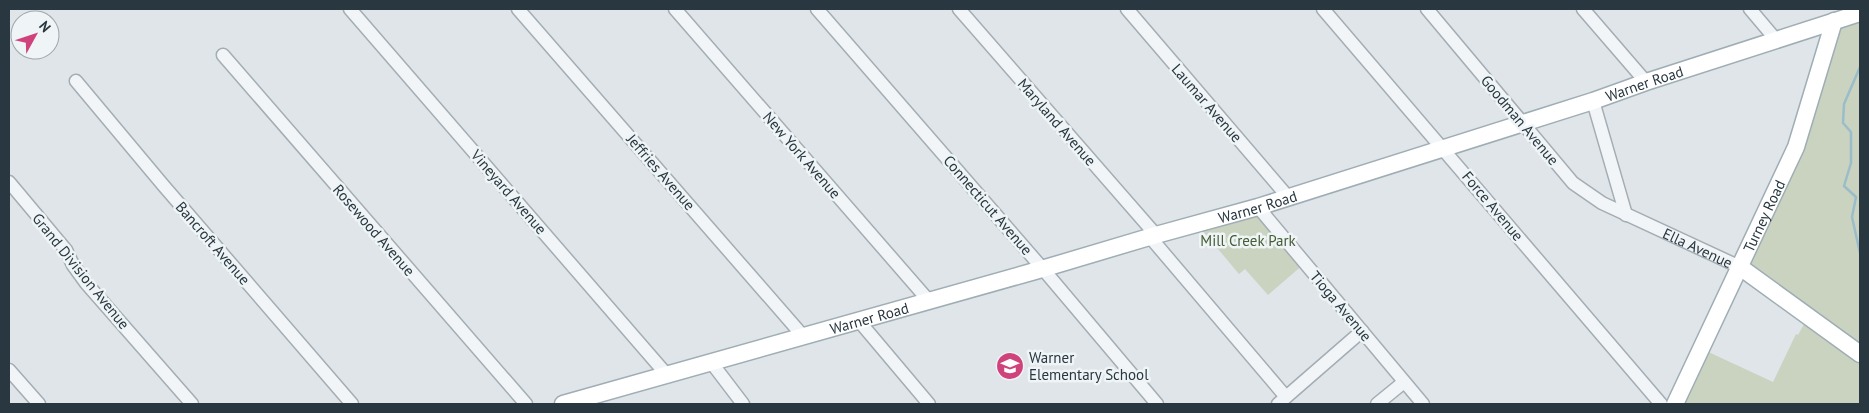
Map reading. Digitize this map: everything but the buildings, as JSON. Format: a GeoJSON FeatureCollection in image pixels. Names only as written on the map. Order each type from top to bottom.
{"type":"FeatureCollection","features":[{"type":"Feature","properties":{"kind":"main road","name":"Warner Road"},"geometry":{"type":"LineString","coordinates":[[563,404],[1258,207],[1593,101],[1646,82],[1777,41],[1858,12]]}},
{"type":"Feature","properties":{"kind":"main road","name":"Turney Road"},"geometry":{"type":"LineString","coordinates":[[1675,404],[1796,147],[1834,21]]}},
{"type":"Feature","properties":{"kind":"main road","name":"Ella Avenue"},"geometry":{"type":"LineString","coordinates":[[1740,267],[1860,354]]}},
{"type":"Feature","properties":{"kind":"street","name":"Vineyard Avenue"},"geometry":{"type":"LineString","coordinates":[[350,9],[667,375]]}},
{"type":"Feature","properties":{"kind":"street","name":"Jeffries Avenue"},"geometry":{"type":"LineString","coordinates":[[518,9],[803,336]]}},
{"type":"Feature","properties":{"kind":"street","name":"New York Avenue"},"geometry":{"type":"LineString","coordinates":[[675,9],[929,301]]}},
{"type":"Feature","properties":{"kind":"street","name":"Connecticut Avenue"},"geometry":{"type":"LineString","coordinates":[[817,9],[1043,269],[1157,404]]}},
{"type":"Feature","properties":{"kind":"street","name":"Maryland Avenue"},"geometry":{"type":"LineString","coordinates":[[959,9],[1153,236],[1282,401]]}},
{"type":"Feature","properties":{"kind":"street","name":"Laumar Avenue"},"geometry":{"type":"LineString","coordinates":[[1127,9],[1288,197]]}},
{"type":"Feature","properties":{"kind":"street","name":"Force Avenue"},"geometry":{"type":"LineString","coordinates":[[1324,9],[1661,404]]}},
{"type":"Feature","properties":{"kind":"street","name":"Goodman Avenue"},"geometry":{"type":"LineString","coordinates":[[1427,9],[1573,183],[1602,204],[1626,215]]}},
{"type":"Feature","properties":{"kind":"street"},"geometry":{"type":"LineString","coordinates":[[1583,9],[1646,82]]}},
{"type":"Feature","properties":{"kind":"street"},"geometry":{"type":"LineString","coordinates":[[1750,9],[1777,41]]}},
{"type":"Feature","properties":{"kind":"street","name":"Rosewood Avenue"},"geometry":{"type":"LineString","coordinates":[[223,55],[526,404]]}},
{"type":"Feature","properties":{"kind":"street","name":"Bancroft Avenue"},"geometry":{"type":"LineString","coordinates":[[76,81],[352,404]]}},
{"type":"Feature","properties":{"kind":"street"},"geometry":{"type":"LineString","coordinates":[[1593,101],[1626,215]]}},
{"type":"Feature","properties":{"kind":"street","name":"Grand Division Avenue"},"geometry":{"type":"LineString","coordinates":[[9,182],[66,250],[73,265],[86,283],[192,404]]}},
{"type":"Feature","properties":{"kind":"street","name":"Tioga Avenue"},"geometry":{"type":"LineString","coordinates":[[1258,207],[1423,404]]}},
{"type":"Feature","properties":{"kind":"street","name":"Ella Avenue"},"geometry":{"type":"LineString","coordinates":[[1626,215],[1740,267]]}},
{"type":"Feature","properties":{"kind":"street"},"geometry":{"type":"LineString","coordinates":[[859,321],[929,404]]}},
{"type":"Feature","properties":{"kind":"street"},"geometry":{"type":"LineString","coordinates":[[1282,401],[1362,330]]}},
{"type":"Feature","properties":{"kind":"street"},"geometry":{"type":"LineString","coordinates":[[711,362],[743,404]]}},
{"type":"Feature","properties":{"kind":"street"},"geometry":{"type":"LineString","coordinates":[[9,370],[39,404]]}},
{"type":"Feature","properties":{"kind":"street"},"geometry":{"type":"LineString","coordinates":[[1378,404],[1404,382]]}},
{"type":"Feature","properties":{"kind":"green space"},"geometry":{"type":"Polygon","coordinates":[[[1860,9],[1860,404],[1675,404],[1702,349],[1773,382],[1796,334],[1798,335],[1808,317],[1740,267],[1796,147],[1834,21],[1860,9]]]}},
{"type":"Feature","properties":{"kind":"green space","name":"Mill Creek Park"},"geometry":{"type":"Polygon","coordinates":[[[1258,207],[1305,263],[1268,295],[1245,269],[1239,274],[1197,224],[1258,207]]]}},
{"type":"Feature","properties":{"kind":"waterway"},"geometry":{"type":"LineString","coordinates":[[1860,67],[1844,104],[1843,123],[1851,132],[1851,163],[1844,186],[1856,197],[1852,217],[1860,253]]}},
{"type":"Feature","properties":{"kind":"place","name":"Warner Elementary School"},"geometry":{"type":"Point","coordinates":[1010,366]}}]}
